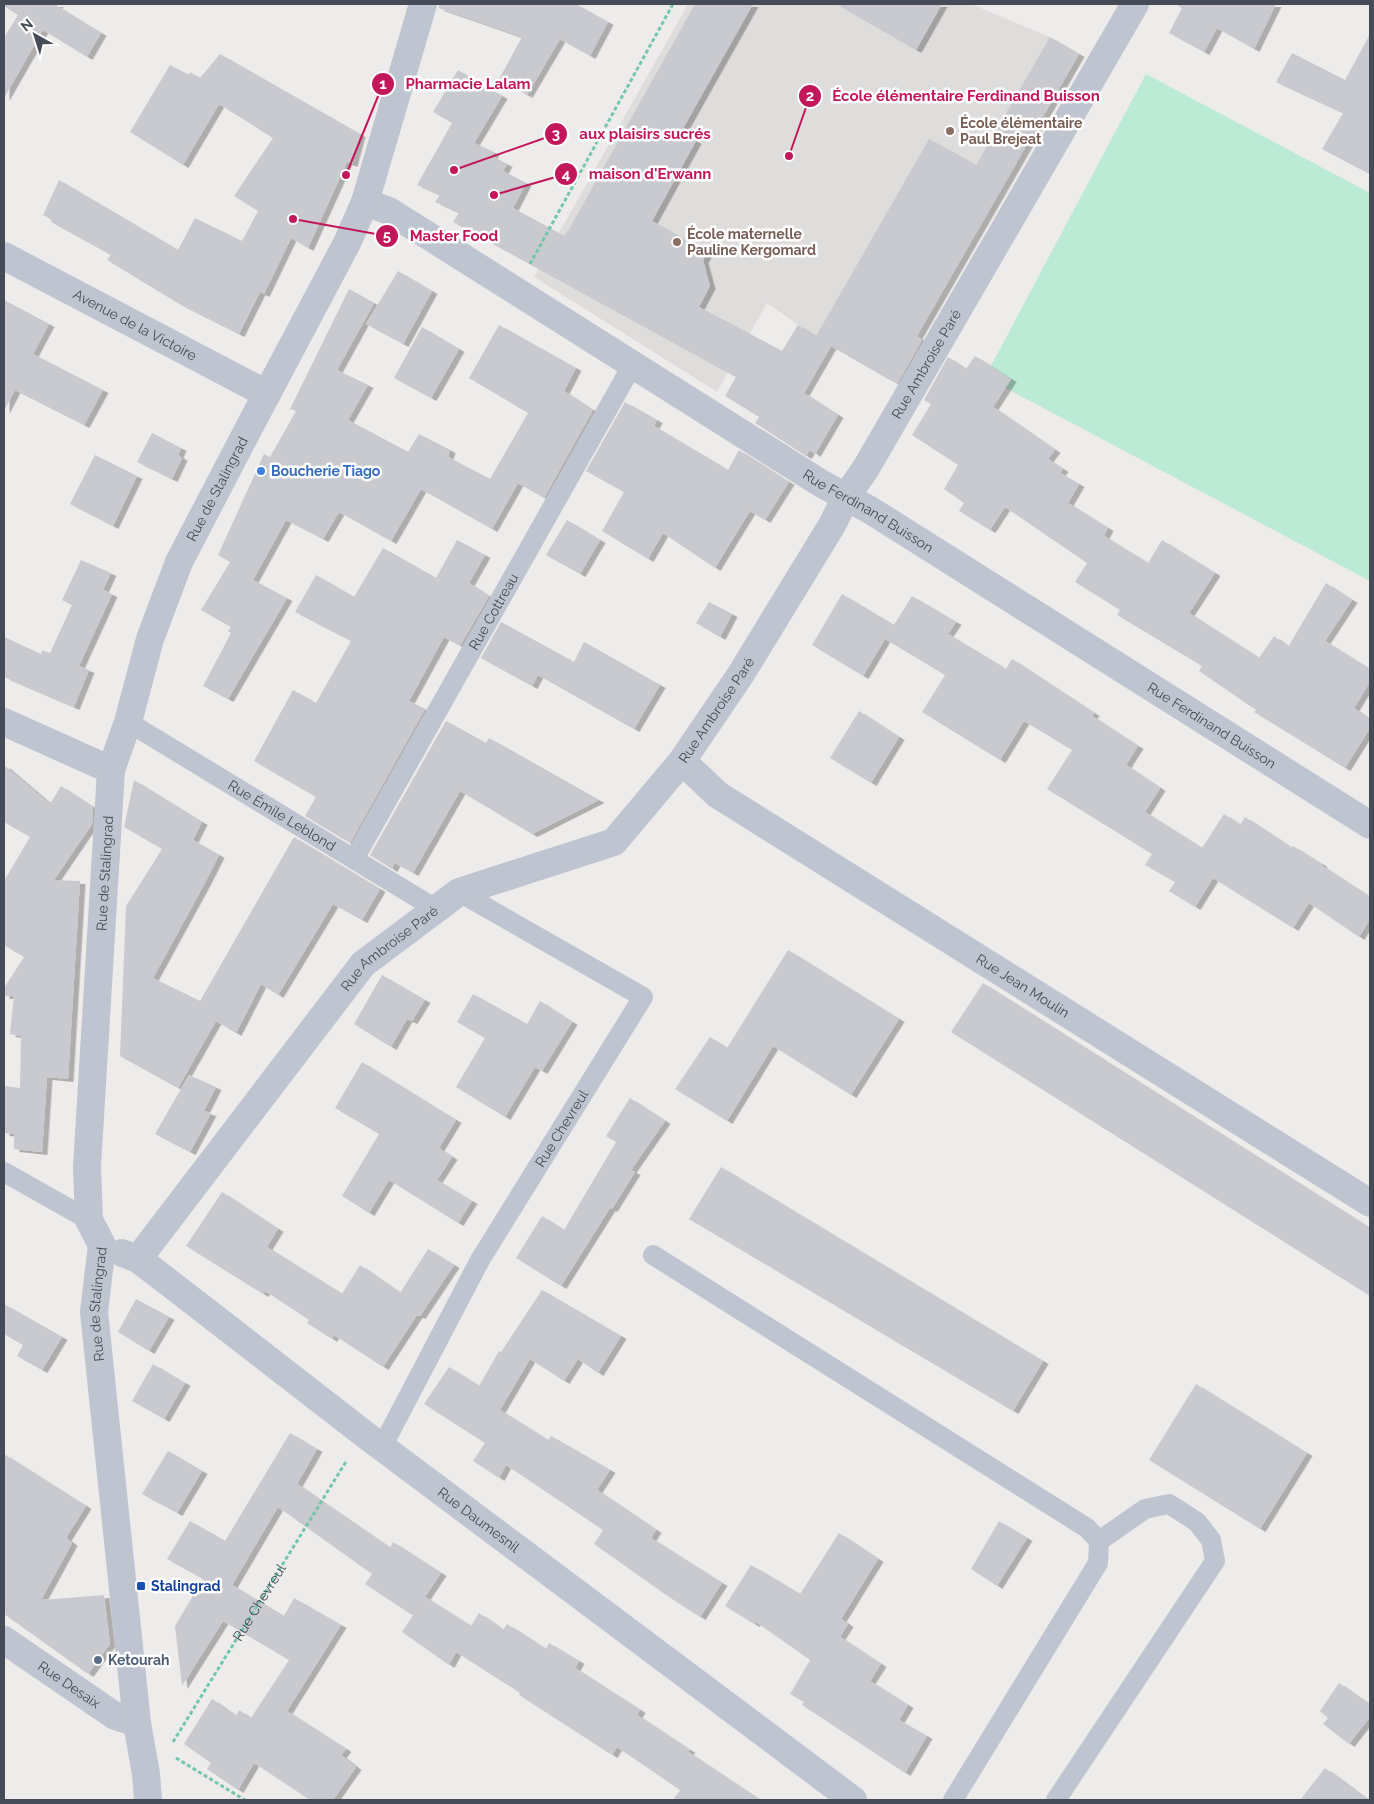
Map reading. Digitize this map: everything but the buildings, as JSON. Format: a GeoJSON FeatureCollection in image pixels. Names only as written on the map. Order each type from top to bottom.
{"type":"FeatureCollection","features":[{"type":"Feature","properties":{"kind":"street","name":"Rue Ambroise Paré"},"geometry":{"type":"LineString","coordinates":[[138,1259],[363,964],[459,892],[614,842],[682,761],[741,674],[832,525],[846,497],[866,468],[1135,4]]}},
{"type":"Feature","properties":{"kind":"street","name":"Rue de Stalingrad"},"geometry":{"type":"LineString","coordinates":[[148,1800],[155,1754],[137,1723],[94,1312],[102,1244],[89,1220],[87,1167],[111,770],[128,722],[150,639],[179,562],[347,243],[365,202],[418,6]]}},
{"type":"Feature","properties":{"kind":"street","name":"Rue Ferdinand Buisson"},"geometry":{"type":"LineString","coordinates":[[365,202],[389,211],[822,484],[870,510],[1370,824]]}},
{"type":"Feature","properties":{"kind":"street","name":"Avenue de la Victoire"},"geometry":{"type":"LineString","coordinates":[[4,256],[267,394]]}},
{"type":"Feature","properties":{"kind":"street"},"geometry":{"type":"LineString","coordinates":[[4,722],[111,770]]}},
{"type":"Feature","properties":{"kind":"street","name":"Rue Jean Moulin"},"geometry":{"type":"LineString","coordinates":[[682,761],[718,796],[1370,1203]]}},
{"type":"Feature","properties":{"kind":"street","name":"Rue Daumesnil"},"geometry":{"type":"LineString","coordinates":[[102,1244],[138,1259],[372,1440],[853,1800]]}},
{"type":"Feature","properties":{"kind":"street","name":"Rue Desaix"},"geometry":{"type":"LineString","coordinates":[[4,1640],[115,1716],[137,1723]]}},
{"type":"Feature","properties":{"kind":"lane","name":"Rue Cottreau"},"geometry":{"type":"LineString","coordinates":[[354,860],[633,364]]}},
{"type":"Feature","properties":{"kind":"lane","name":"Rue Émile Leblond"},"geometry":{"type":"LineString","coordinates":[[128,722],[436,910]]}},
{"type":"Feature","properties":{"kind":"lane","name":"Rue Chevreul"},"geometry":{"type":"LineString","coordinates":[[372,1440],[480,1260],[643,996],[459,892]]}},
{"type":"Feature","properties":{"kind":"lane"},"geometry":{"type":"LineString","coordinates":[[4,1172],[89,1220]]}},
{"type":"Feature","properties":{"kind":"lane"},"geometry":{"type":"LineString","coordinates":[[653,1255],[1087,1528],[1099,1541],[1098,1563],[953,1800]]}},
{"type":"Feature","properties":{"kind":"lane"},"geometry":{"type":"LineString","coordinates":[[1056,1800],[1215,1562],[1211,1540],[1196,1522],[1169,1504],[1145,1509],[1099,1541]]}},
{"type":"Feature","properties":{"kind":"path"},"geometry":{"type":"LineString","coordinates":[[516,290],[673,4]]}},
{"type":"Feature","properties":{"kind":"path","name":"Rue Chevreul"},"geometry":{"type":"LineString","coordinates":[[155,1754],[372,1440]]}},
{"type":"Feature","properties":{"kind":"path"},"geometry":{"type":"LineString","coordinates":[[155,1754],[244,1800]]}},
{"type":"Feature","properties":{"kind":"shaded area"},"geometry":{"type":"Polygon","coordinates":[[[688,4],[971,4],[1050,37],[1079,54],[891,381],[816,337],[767,303],[717,392],[534,277],[688,4]]]}},
{"type":"Feature","properties":{"kind":"green space"},"geometry":{"type":"Polygon","coordinates":[[[1146,74],[1370,193],[1370,581],[985,377],[1146,74]]]}},
{"type":"Feature","properties":{"kind":"place","name":"École élémentaire Paul Brejeat"},"geometry":{"type":"Point","coordinates":[950,131]}},
{"type":"Feature","properties":{"kind":"place","name":"École élémentaire Ferdinand Buisson"},"geometry":{"type":"Point","coordinates":[789,156]}},
{"type":"Feature","properties":{"kind":"place","name":"aux plaisirs sucrés"},"geometry":{"type":"Point","coordinates":[454,170]}},
{"type":"Feature","properties":{"kind":"place","name":"Pharmacie Lalam"},"geometry":{"type":"Point","coordinates":[346,175]}},
{"type":"Feature","properties":{"kind":"place","name":"maison d'Erwann"},"geometry":{"type":"Point","coordinates":[494,195]}},
{"type":"Feature","properties":{"kind":"place","name":"Master Food"},"geometry":{"type":"Point","coordinates":[293,219]}},
{"type":"Feature","properties":{"kind":"place","name":"École maternelle Pauline Kergomard"},"geometry":{"type":"Point","coordinates":[677,242]}},
{"type":"Feature","properties":{"kind":"place","name":"Boucherie Tiago"},"geometry":{"type":"Point","coordinates":[261,471]}},
{"type":"Feature","properties":{"kind":"place","name":"Stalingrad"},"geometry":{"type":"Point","coordinates":[141,1586]}},
{"type":"Feature","properties":{"kind":"place","name":"Ketourah"},"geometry":{"type":"Point","coordinates":[98,1660]}}]}
